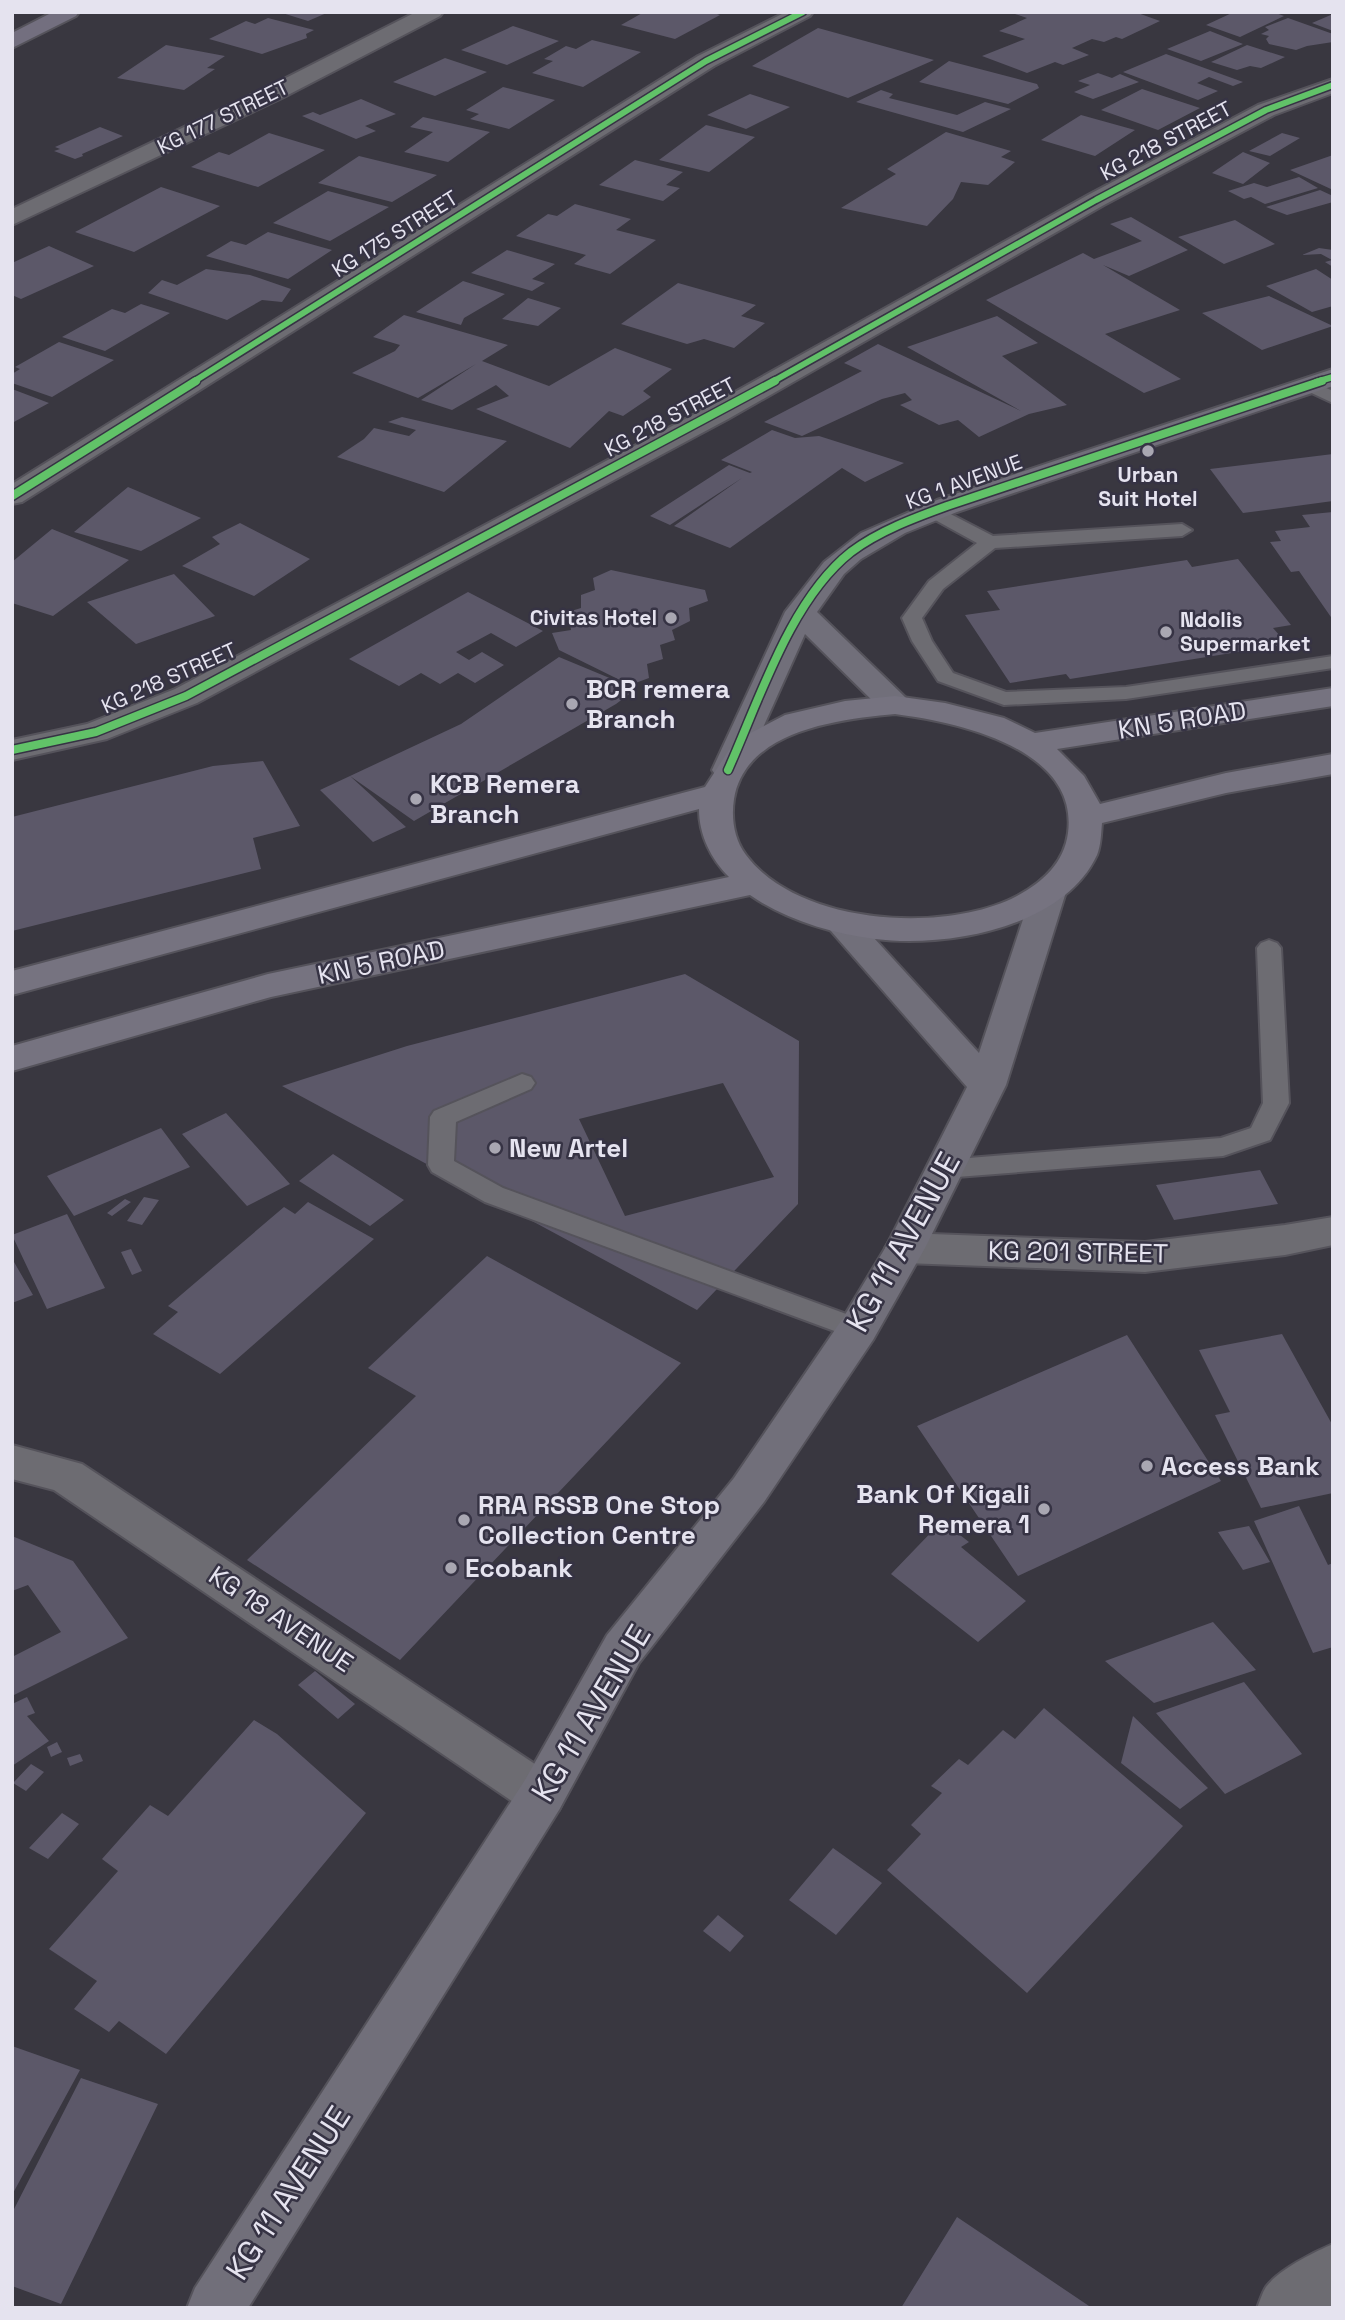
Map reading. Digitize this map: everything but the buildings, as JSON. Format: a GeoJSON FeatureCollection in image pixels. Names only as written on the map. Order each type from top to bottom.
{"type":"FeatureCollection","features":[{"type":"Feature","properties":{"kind":"highway"},"geometry":{"type":"LineString","coordinates":[[12,42],[69,12]]}},
{"type":"Feature","properties":{"kind":"main road","name":"KG 1 AVENUE"},"geometry":{"type":"LineString","coordinates":[[722,782],[800,612],[835,566],[878,536],[935,512],[1132,442],[1325,387]]}},
{"type":"Feature","properties":{"kind":"main road"},"geometry":{"type":"LineString","coordinates":[[800,612],[895,705]]}},
{"type":"Feature","properties":{"kind":"main road","name":"KN 5 ROAD"},"geometry":{"type":"LineString","coordinates":[[1031,743],[1333,697]]}},
{"type":"Feature","properties":{"kind":"main road"},"geometry":{"type":"LineString","coordinates":[[895,705],[944,710],[991,723],[1031,743],[1059,765],[1077,790],[1087,817],[1079,857],[1049,891],[1008,914],[956,928],[899,931],[841,923],[793,906],[754,883],[728,855],[716,824],[722,782],[755,743],[795,722],[843,709],[895,705]]}},
{"type":"Feature","properties":{"kind":"main road"},"geometry":{"type":"LineString","coordinates":[[1087,817],[1226,783],[1333,764]]}},
{"type":"Feature","properties":{"kind":"main road"},"geometry":{"type":"LineString","coordinates":[[12,983],[722,782]]}},
{"type":"Feature","properties":{"kind":"main road","name":"KN 5 ROAD"},"geometry":{"type":"LineString","coordinates":[[12,1059],[268,986],[754,883]]}},
{"type":"Feature","properties":{"kind":"main road","name":"KG 11 AVENUE"},"geometry":{"type":"LineString","coordinates":[[215,2308],[542,1795],[623,1649],[749,1490],[858,1329],[905,1248],[987,1084],[1049,891]]}},
{"type":"Feature","properties":{"kind":"main road"},"geometry":{"type":"LineString","coordinates":[[841,923],[987,1084]]}},
{"type":"Feature","properties":{"kind":"street","name":"KG 177 STREET"},"geometry":{"type":"LineString","coordinates":[[12,218],[275,92],[433,12]]}},
{"type":"Feature","properties":{"kind":"street","name":"KG 175 STREET"},"geometry":{"type":"LineString","coordinates":[[12,496],[706,61],[803,12]]}},
{"type":"Feature","properties":{"kind":"street","name":"KG 218 STREET"},"geometry":{"type":"LineString","coordinates":[[12,750],[96,732],[186,696],[719,413],[1108,193],[1266,110],[1333,85]]}},
{"type":"Feature","properties":{"kind":"street","name":"KG 201 STREET"},"geometry":{"type":"LineString","coordinates":[[905,1248],[1145,1257],[1285,1240],[1333,1231]]}},
{"type":"Feature","properties":{"kind":"street","name":"KG 18 AVENUE"},"geometry":{"type":"LineString","coordinates":[[12,1462],[67,1476],[542,1795]]}},
{"type":"Feature","properties":{"kind":"street"},"geometry":{"type":"LineString","coordinates":[[1285,2308],[1292,2300],[1333,2273]]}},
{"type":"Feature","properties":{"kind":"lane"},"geometry":{"type":"LineString","coordinates":[[935,512],[990,542],[1182,530]]}},
{"type":"Feature","properties":{"kind":"lane"},"geometry":{"type":"LineString","coordinates":[[990,542],[936,585],[912,618],[922,641],[945,677],[1004,699],[1126,692],[1333,662]]}},
{"type":"Feature","properties":{"kind":"lane"},"geometry":{"type":"LineString","coordinates":[[944,1169],[1223,1147],[1261,1134],[1276,1103],[1269,948]]}},
{"type":"Feature","properties":{"kind":"lane"},"geometry":{"type":"LineString","coordinates":[[522,1083],[443,1118],[441,1165],[494,1195],[858,1329]]}},
{"type":"Feature","properties":{"kind":"cycle path"},"geometry":{"type":"LineString","coordinates":[[12,496],[706,61],[803,12]]}},
{"type":"Feature","properties":{"kind":"cycle path"},"geometry":{"type":"LineString","coordinates":[[12,750],[96,732],[186,696],[718,413],[1096,200],[1266,110],[1333,85]]}},
{"type":"Feature","properties":{"kind":"cycle path"},"geometry":{"type":"LineString","coordinates":[[728,770],[774,664],[801,613],[834,568],[871,539],[947,506],[1333,377]]}},
{"type":"Feature","properties":{"kind":"place","name":"Urban Suit Hotel"},"geometry":{"type":"Point","coordinates":[1148,451]}},
{"type":"Feature","properties":{"kind":"place","name":"Civitas Hotel"},"geometry":{"type":"Point","coordinates":[671,618]}},
{"type":"Feature","properties":{"kind":"place","name":"Ndolis Supermarket"},"geometry":{"type":"Point","coordinates":[1166,632]}},
{"type":"Feature","properties":{"kind":"place","name":"BCR remera Branch"},"geometry":{"type":"Point","coordinates":[572,704]}},
{"type":"Feature","properties":{"kind":"place","name":"KCB Remera Branch"},"geometry":{"type":"Point","coordinates":[416,799]}},
{"type":"Feature","properties":{"kind":"place","name":"New Artel"},"geometry":{"type":"Point","coordinates":[495,1148]}},
{"type":"Feature","properties":{"kind":"place","name":"Access Bank"},"geometry":{"type":"Point","coordinates":[1147,1466]}},
{"type":"Feature","properties":{"kind":"place","name":"Bank Of Kigali Remera 1"},"geometry":{"type":"Point","coordinates":[1044,1509]}},
{"type":"Feature","properties":{"kind":"place","name":"RRA RSSB One Stop Collection Centre"},"geometry":{"type":"Point","coordinates":[464,1520]}},
{"type":"Feature","properties":{"kind":"place","name":"Ecobank"},"geometry":{"type":"Point","coordinates":[451,1568]}}]}
